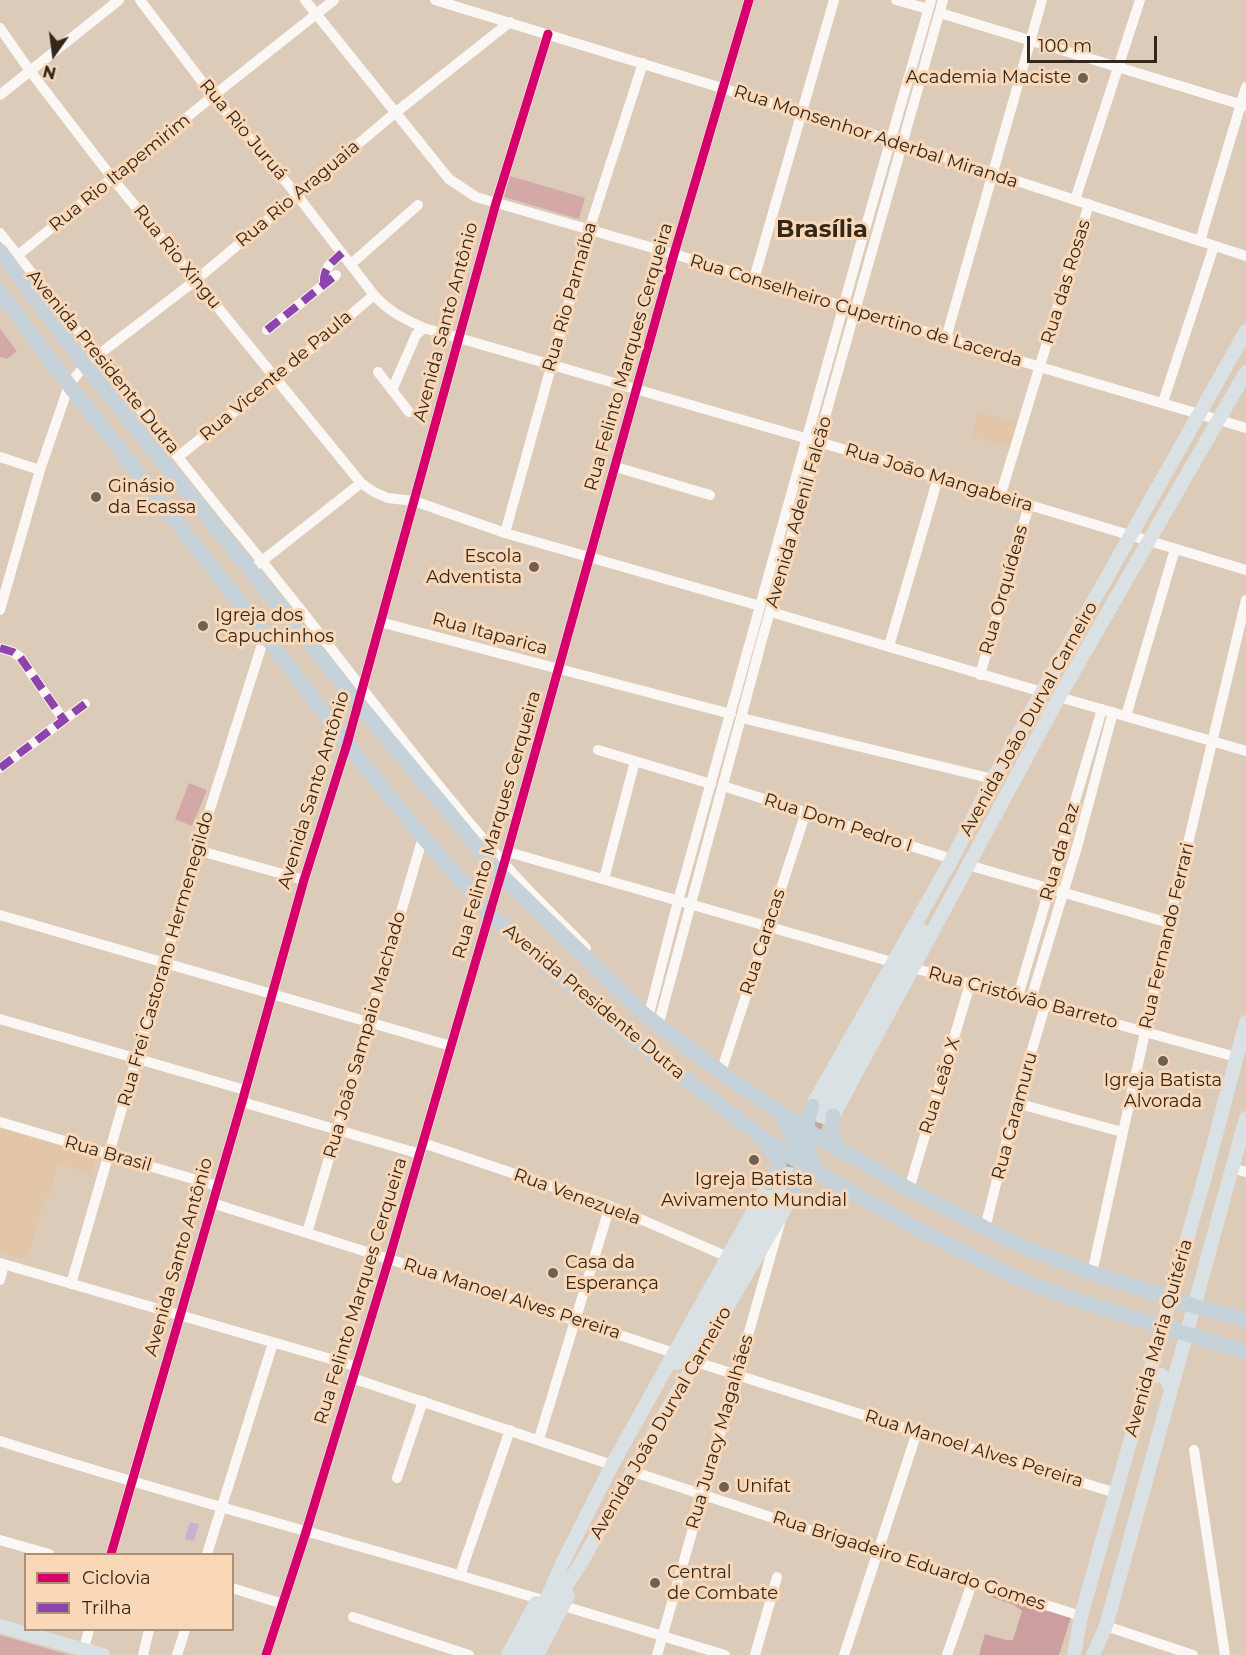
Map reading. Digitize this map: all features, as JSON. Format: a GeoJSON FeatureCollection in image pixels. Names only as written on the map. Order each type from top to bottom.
{"type":"FeatureCollection","features":[{"type":"Feature","properties":{"kind":"highway","name":"Avenida Presidente Dutra"},"geometry":{"type":"LineString","coordinates":[[0,251],[32,283],[85,365],[130,420],[219,519],[503,870],[650,1020],[721,1072],[806,1129],[909,1189],[985,1228],[1031,1250],[1092,1273],[1246,1320]]}},
{"type":"Feature","properties":{"kind":"highway","name":"Avenida Presidente Dutra"},"geometry":{"type":"LineString","coordinates":[[0,292],[69,385],[265,634],[347,744],[490,914],[547,966],[638,1043],[759,1135],[799,1162],[919,1230],[1023,1281],[1076,1300],[1246,1352]]}},
{"type":"Feature","properties":{"kind":"highway"},"geometry":{"type":"LineString","coordinates":[[780,1189],[800,1174],[801,1169],[792,1134],[780,1112],[824,1109]]}},
{"type":"Feature","properties":{"kind":"highway"},"geometry":{"type":"LineString","coordinates":[[815,1169],[807,1140],[807,1120],[824,1109]]}},
{"type":"Feature","properties":{"kind":"highway"},"geometry":{"type":"LineString","coordinates":[[824,1109],[837,1148]]}},
{"type":"Feature","properties":{"kind":"highway"},"geometry":{"type":"LineString","coordinates":[[759,1135],[778,1155],[780,1189]]}},
{"type":"Feature","properties":{"kind":"highway"},"geometry":{"type":"LineString","coordinates":[[780,1189],[830,1180]]}},
{"type":"Feature","properties":{"kind":"main road","name":"Avenida João Durval Carneiro"},"geometry":{"type":"LineString","coordinates":[[824,1109],[892,962],[952,860],[993,779],[1246,331]]}},
{"type":"Feature","properties":{"kind":"main road","name":"Avenida João Durval Carneiro"},"geometry":{"type":"LineString","coordinates":[[824,1109],[913,968],[1059,697],[1246,372]]}},
{"type":"Feature","properties":{"kind":"main road"},"geometry":{"type":"LineString","coordinates":[[952,860],[954,875]]}},
{"type":"Feature","properties":{"kind":"main road"},"geometry":{"type":"LineString","coordinates":[[824,1109],[954,875],[968,865]]}},
{"type":"Feature","properties":{"kind":"main road","name":"Avenida Maria Quitéria"},"geometry":{"type":"LineString","coordinates":[[1072,1655],[1246,1022]]}},
{"type":"Feature","properties":{"kind":"main road","name":"Avenida Maria Quitéria"},"geometry":{"type":"LineString","coordinates":[[1093,1655],[1105,1627],[1194,1306],[1236,1174],[1246,1118]]}},
{"type":"Feature","properties":{"kind":"main road"},"geometry":{"type":"LineString","coordinates":[[1205,1176],[1215,1182],[1236,1174]]}},
{"type":"Feature","properties":{"kind":"main road","name":"Avenida João Durval Carneiro"},"geometry":{"type":"LineString","coordinates":[[528,1652],[784,1209],[780,1189]]}},
{"type":"Feature","properties":{"kind":"main road","name":"Avenida João Durval Carneiro"},"geometry":{"type":"LineString","coordinates":[[528,1652],[562,1564],[612,1465],[728,1257],[780,1189]]}},
{"type":"Feature","properties":{"kind":"main road"},"geometry":{"type":"LineString","coordinates":[[655,1390],[677,1364],[699,1332],[780,1189]]}},
{"type":"Feature","properties":{"kind":"main road"},"geometry":{"type":"LineString","coordinates":[[674,1399],[699,1332]]}},
{"type":"Feature","properties":{"kind":"main road"},"geometry":{"type":"LineString","coordinates":[[1146,1381],[1161,1374],[1171,1388]]}},
{"type":"Feature","properties":{"kind":"main road"},"geometry":{"type":"LineString","coordinates":[[528,1652],[564,1606],[581,1563]]}},
{"type":"Feature","properties":{"kind":"main road"},"geometry":{"type":"LineString","coordinates":[[508,1655],[538,1599],[562,1564]]}},
{"type":"Feature","properties":{"kind":"main road"},"geometry":{"type":"LineString","coordinates":[[0,1626],[83,1652],[103,1655]]}},
{"type":"Feature","properties":{"kind":"main road"},"geometry":{"type":"LineString","coordinates":[[1099,1655],[1105,1627]]}},
{"type":"Feature","properties":{"kind":"street"},"geometry":{"type":"LineString","coordinates":[[0,95],[119,0]]}},
{"type":"Feature","properties":{"kind":"street","name":"Rua Rio Juruá"},"geometry":{"type":"LineString","coordinates":[[140,0],[213,96],[297,195],[383,306],[399,317],[424,328],[459,339]]}},
{"type":"Feature","properties":{"kind":"street","name":"Rua Conselheiro Cupertino de Lacerda"},"geometry":{"type":"LineString","coordinates":[[305,0],[449,179],[476,197],[674,254],[1246,428]]}},
{"type":"Feature","properties":{"kind":"street","name":"Rua Rio Itapemirim"},"geometry":{"type":"LineString","coordinates":[[18,256],[334,0]]}},
{"type":"Feature","properties":{"kind":"street","name":"Rua Monsenhor Aderbal Miranda"},"geometry":{"type":"LineString","coordinates":[[435,0],[904,144],[1246,256]]}},
{"type":"Feature","properties":{"kind":"street","name":"Rua Felinto Marques Cerqueira"},"geometry":{"type":"LineString","coordinates":[[266,1655],[389,1259],[503,870],[674,254],[749,0]]}},
{"type":"Feature","properties":{"kind":"street"},"geometry":{"type":"LineString","coordinates":[[754,279],[834,0]]}},
{"type":"Feature","properties":{"kind":"street"},"geometry":{"type":"LineString","coordinates":[[896,0],[930,4]]}},
{"type":"Feature","properties":{"kind":"street","name":"Avenida Adenil Falcão"},"geometry":{"type":"LineString","coordinates":[[650,1020],[678,901],[723,786],[760,606],[819,442],[944,0]]}},
{"type":"Feature","properties":{"kind":"street"},"geometry":{"type":"LineString","coordinates":[[946,338],[1042,0]]}},
{"type":"Feature","properties":{"kind":"street"},"geometry":{"type":"LineString","coordinates":[[1075,200],[1140,0]]}},
{"type":"Feature","properties":{"kind":"street","name":"Avenida Adenil Falcão"},"geometry":{"type":"LineString","coordinates":[[650,1020],[690,904],[696,859],[711,784],[737,716],[771,612],[782,549],[807,439],[930,4]]}},
{"type":"Feature","properties":{"kind":"street"},"geometry":{"type":"LineString","coordinates":[[940,13],[1243,105]]}},
{"type":"Feature","properties":{"kind":"street","name":"Rua Rio Araguaia"},"geometry":{"type":"LineString","coordinates":[[0,610],[5,570],[69,385],[85,365],[196,280],[395,113],[510,22]]}},
{"type":"Feature","properties":{"kind":"street","name":"Rua Rio Xingu"},"geometry":{"type":"LineString","coordinates":[[0,28],[113,179],[361,483]]}},
{"type":"Feature","properties":{"kind":"street","name":"Avenida Santo Antônio"},"geometry":{"type":"LineString","coordinates":[[111,1553],[304,880],[347,744],[496,203],[548,34]]}},
{"type":"Feature","properties":{"kind":"street"},"geometry":{"type":"LineString","coordinates":[[920,39],[932,42]]}},
{"type":"Feature","properties":{"kind":"street","name":"Rua Rio Parnaíba"},"geometry":{"type":"LineString","coordinates":[[505,533],[589,230],[643,63]]}},
{"type":"Feature","properties":{"kind":"street"},"geometry":{"type":"LineString","coordinates":[[1200,241],[1243,105],[1246,87]]}},
{"type":"Feature","properties":{"kind":"street","name":"Rua das Rosas"},"geometry":{"type":"LineString","coordinates":[[1000,497],[1089,204]]}},
{"type":"Feature","properties":{"kind":"street"},"geometry":{"type":"LineString","coordinates":[[351,264],[418,205]]}},
{"type":"Feature","properties":{"kind":"street","name":"Avenida Presidente Dutra"},"geometry":{"type":"LineString","coordinates":[[0,232],[18,256],[32,283],[98,354],[179,456],[219,519]]}},
{"type":"Feature","properties":{"kind":"street"},"geometry":{"type":"LineString","coordinates":[[1163,402],[1214,246]]}},
{"type":"Feature","properties":{"kind":"street"},"geometry":{"type":"LineString","coordinates":[[859,250],[872,253]]}},
{"type":"Feature","properties":{"kind":"street"},"geometry":{"type":"LineString","coordinates":[[324,284],[327,266],[342,253]]}},
{"type":"Feature","properties":{"kind":"street"},"geometry":{"type":"LineString","coordinates":[[267,330],[336,275]]}},
{"type":"Feature","properties":{"kind":"street","name":"Rua Vicente de Paula"},"geometry":{"type":"LineString","coordinates":[[179,456],[374,295]]}},
{"type":"Feature","properties":{"kind":"street"},"geometry":{"type":"LineString","coordinates":[[392,390],[416,335],[424,328]]}},
{"type":"Feature","properties":{"kind":"street","name":"Rua João Mangabeira"},"geometry":{"type":"LineString","coordinates":[[459,339],[819,442],[1246,570]]}},
{"type":"Feature","properties":{"kind":"street"},"geometry":{"type":"LineString","coordinates":[[378,372],[409,412]]}},
{"type":"Feature","properties":{"kind":"street"},"geometry":{"type":"LineString","coordinates":[[130,420],[143,411]]}},
{"type":"Feature","properties":{"kind":"street"},"geometry":{"type":"LineString","coordinates":[[0,457],[40,470]]}},
{"type":"Feature","properties":{"kind":"street"},"geometry":{"type":"LineString","coordinates":[[616,467],[710,495]]}},
{"type":"Feature","properties":{"kind":"street"},"geometry":{"type":"LineString","coordinates":[[889,646],[938,478]]}},
{"type":"Feature","properties":{"kind":"street"},"geometry":{"type":"LineString","coordinates":[[257,565],[361,483],[388,498],[414,501],[505,533],[760,606]]}},
{"type":"Feature","properties":{"kind":"street","name":"Rua Orquídeas"},"geometry":{"type":"LineString","coordinates":[[980,675],[1029,505]]}},
{"type":"Feature","properties":{"kind":"street"},"geometry":{"type":"LineString","coordinates":[[1126,716],[1175,549]]}},
{"type":"Feature","properties":{"kind":"street","name":"Rua Fernando Ferrari"},"geometry":{"type":"LineString","coordinates":[[1092,1273],[1169,923],[1246,600]]}},
{"type":"Feature","properties":{"kind":"street"},"geometry":{"type":"LineString","coordinates":[[771,612],[1042,692]]}},
{"type":"Feature","properties":{"kind":"street","name":"Rua Itaparica"},"geometry":{"type":"LineString","coordinates":[[380,622],[737,716],[993,779]]}},
{"type":"Feature","properties":{"kind":"street","name":"Rua Frei Castorano Hermenegildo"},"geometry":{"type":"LineString","coordinates":[[71,1284],[197,850],[265,634]]}},
{"type":"Feature","properties":{"kind":"street"},"geometry":{"type":"LineString","coordinates":[[0,648],[20,657],[63,719]]}},
{"type":"Feature","properties":{"kind":"street"},"geometry":{"type":"LineString","coordinates":[[1059,697],[1246,751]]}},
{"type":"Feature","properties":{"kind":"street"},"geometry":{"type":"LineString","coordinates":[[0,768],[85,704]]}},
{"type":"Feature","properties":{"kind":"street","name":"Rua da Paz"},"geometry":{"type":"LineString","coordinates":[[1018,996],[1063,843],[1108,710]]}},
{"type":"Feature","properties":{"kind":"street","name":"Rua da Paz"},"geometry":{"type":"LineString","coordinates":[[1031,999],[1077,847],[1108,710]]}},
{"type":"Feature","properties":{"kind":"street"},"geometry":{"type":"LineString","coordinates":[[598,750],[711,784]]}},
{"type":"Feature","properties":{"kind":"street"},"geometry":{"type":"LineString","coordinates":[[604,879],[635,761]]}},
{"type":"Feature","properties":{"kind":"street","name":"Rua Dom Pedro I"},"geometry":{"type":"LineString","coordinates":[[723,786],[952,860]]}},
{"type":"Feature","properties":{"kind":"street","name":"Rua Caracas"},"geometry":{"type":"LineString","coordinates":[[721,1072],[806,812]]}},
{"type":"Feature","properties":{"kind":"street","name":"Rua João Sampaio Machado"},"geometry":{"type":"LineString","coordinates":[[307,1233],[423,837]]}},
{"type":"Feature","properties":{"kind":"street"},"geometry":{"type":"LineString","coordinates":[[1063,843],[1077,847]]}},
{"type":"Feature","properties":{"kind":"street"},"geometry":{"type":"LineString","coordinates":[[197,850],[304,880]]}},
{"type":"Feature","properties":{"kind":"street"},"geometry":{"type":"LineString","coordinates":[[508,852],[892,962]]}},
{"type":"Feature","properties":{"kind":"street"},"geometry":{"type":"LineString","coordinates":[[968,865],[1169,923]]}},
{"type":"Feature","properties":{"kind":"street"},"geometry":{"type":"LineString","coordinates":[[0,915],[451,1046]]}},
{"type":"Feature","properties":{"kind":"street","name":"Rua Cristóvão Barreto"},"geometry":{"type":"LineString","coordinates":[[913,968],[1236,1057]]}},
{"type":"Feature","properties":{"kind":"street","name":"Rua Leão X"},"geometry":{"type":"LineString","coordinates":[[909,1189],[970,984]]}},
{"type":"Feature","properties":{"kind":"street","name":"Rua Caramuru"},"geometry":{"type":"LineString","coordinates":[[985,1228],[1016,1103],[1046,1003]]}},
{"type":"Feature","properties":{"kind":"street"},"geometry":{"type":"LineString","coordinates":[[0,1019],[136,1059],[338,1131],[420,1154]]}},
{"type":"Feature","properties":{"kind":"street"},"geometry":{"type":"LineString","coordinates":[[1016,1103],[1122,1132]]}},
{"type":"Feature","properties":{"kind":"street","name":"Rua Brasil"},"geometry":{"type":"LineString","coordinates":[[0,1122],[216,1186]]}},
{"type":"Feature","properties":{"kind":"street","name":"Rua Venezuela"},"geometry":{"type":"LineString","coordinates":[[423,1143],[610,1206],[728,1257]]}},
{"type":"Feature","properties":{"kind":"street","name":"Rua Manoel Alves Pereira"},"geometry":{"type":"LineString","coordinates":[[212,1203],[674,1353]]}},
{"type":"Feature","properties":{"kind":"street"},"geometry":{"type":"LineString","coordinates":[[539,1439],[610,1206]]}},
{"type":"Feature","properties":{"kind":"street","name":"Rua Juracy Magalhães"},"geometry":{"type":"LineString","coordinates":[[657,1655],[784,1209]]}},
{"type":"Feature","properties":{"kind":"street"},"geometry":{"type":"LineString","coordinates":[[0,1280],[2,1264],[355,1366]]}},
{"type":"Feature","properties":{"kind":"street"},"geometry":{"type":"LineString","coordinates":[[207,1553],[273,1343]]}},
{"type":"Feature","properties":{"kind":"street","name":"Rua Manoel Alves Pereira"},"geometry":{"type":"LineString","coordinates":[[696,1362],[1116,1493]]}},
{"type":"Feature","properties":{"kind":"street"},"geometry":{"type":"LineString","coordinates":[[352,1378],[612,1465]]}},
{"type":"Feature","properties":{"kind":"street"},"geometry":{"type":"LineString","coordinates":[[397,1478],[423,1401]]}},
{"type":"Feature","properties":{"kind":"street"},"geometry":{"type":"LineString","coordinates":[[460,1575],[510,1430]]}},
{"type":"Feature","properties":{"kind":"street"},"geometry":{"type":"LineString","coordinates":[[844,1655],[917,1432]]}},
{"type":"Feature","properties":{"kind":"street"},"geometry":{"type":"LineString","coordinates":[[0,1441],[222,1509],[538,1599]]}},
{"type":"Feature","properties":{"kind":"street"},"geometry":{"type":"LineString","coordinates":[[1194,1450],[1225,1655]]}},
{"type":"Feature","properties":{"kind":"street","name":"Rua Brigadeiro Eduardo Gomes"},"geometry":{"type":"LineString","coordinates":[[634,1472],[1081,1618]]}},
{"type":"Feature","properties":{"kind":"street"},"geometry":{"type":"LineString","coordinates":[[0,1540],[46,1553]]}},
{"type":"Feature","properties":{"kind":"street"},"geometry":{"type":"LineString","coordinates":[[755,1655],[777,1577]]}},
{"type":"Feature","properties":{"kind":"street"},"geometry":{"type":"LineString","coordinates":[[947,1655],[972,1583]]}},
{"type":"Feature","properties":{"kind":"street"},"geometry":{"type":"LineString","coordinates":[[234,1589],[283,1604]]}},
{"type":"Feature","properties":{"kind":"street"},"geometry":{"type":"LineString","coordinates":[[564,1606],[725,1655]]}},
{"type":"Feature","properties":{"kind":"street"},"geometry":{"type":"LineString","coordinates":[[352,1617],[470,1655]]}},
{"type":"Feature","properties":{"kind":"street"},"geometry":{"type":"LineString","coordinates":[[1105,1627],[1193,1655]]}},
{"type":"Feature","properties":{"kind":"street"},"geometry":{"type":"LineString","coordinates":[[83,1652],[88,1631]]}},
{"type":"Feature","properties":{"kind":"street"},"geometry":{"type":"LineString","coordinates":[[143,1655],[149,1631]]}},
{"type":"Feature","properties":{"kind":"street"},"geometry":{"type":"LineString","coordinates":[[177,1655],[184,1631]]}},
{"type":"Feature","properties":{"kind":"shaded area"},"geometry":{"type":"Polygon","coordinates":[[[510,176],[585,198],[579,219],[504,197],[510,176]]]}},
{"type":"Feature","properties":{"kind":"shaded area"},"geometry":{"type":"Polygon","coordinates":[[[0,329],[17,351],[7,359],[0,357],[0,329]]]}},
{"type":"Feature","properties":{"kind":"shaded area"},"geometry":{"type":"Polygon","coordinates":[[[978,412],[1020,423],[1014,448],[972,437],[978,412]]]}},
{"type":"Feature","properties":{"kind":"shaded area"},"geometry":{"type":"Polygon","coordinates":[[[189,783],[207,790],[192,826],[175,819],[189,783]]]}},
{"type":"Feature","properties":{"kind":"shaded area"},"geometry":{"type":"Polygon","coordinates":[[[0,1128],[96,1156],[91,1174],[58,1164],[49,1198],[45,1197],[27,1260],[0,1252],[0,1128]]]}},
{"type":"Feature","properties":{"kind":"shaded area"},"geometry":{"type":"Polygon","coordinates":[[[190,1522],[199,1524],[194,1541],[185,1539],[190,1522]]]}},
{"type":"Feature","properties":{"kind":"shaded area"},"geometry":{"type":"Polygon","coordinates":[[[991,1591],[1071,1617],[1059,1655],[979,1655],[985,1634],[1013,1640],[1022,1611],[1014,1605],[989,1596],[991,1591]]]}},
{"type":"Feature","properties":{"kind":"shaded area"},"geometry":{"type":"Polygon","coordinates":[[[0,1635],[69,1655],[0,1655],[0,1635]]]}},
{"type":"Feature","properties":{"kind":"tunnel"},"geometry":{"type":"LineString","coordinates":[[780,1189],[825,1107]]}},
{"type":"Feature","properties":{"kind":"marked path"},"geometry":{"type":"LineString","coordinates":[[324,284],[326,270],[342,253]]}},
{"type":"Feature","properties":{"kind":"marked path"},"geometry":{"type":"LineString","coordinates":[[267,330],[336,275]]}},
{"type":"Feature","properties":{"kind":"marked path"},"geometry":{"type":"LineString","coordinates":[[0,648],[20,657],[63,719]]}},
{"type":"Feature","properties":{"kind":"marked path"},"geometry":{"type":"LineString","coordinates":[[0,768],[85,704]]}},
{"type":"Feature","properties":{"kind":"cycle path"},"geometry":{"type":"LineString","coordinates":[[266,1655],[389,1259],[504,864],[674,254],[749,0]]}},
{"type":"Feature","properties":{"kind":"cycle path"},"geometry":{"type":"LineString","coordinates":[[111,1553],[304,880],[347,744],[496,203],[548,34]]}},
{"type":"Feature","properties":{"kind":"place","name":"Academia Maciste"},"geometry":{"type":"Point","coordinates":[1083,78]}},
{"type":"Feature","properties":{"kind":"place","name":"Ginásio da Ecassa"},"geometry":{"type":"Point","coordinates":[96,497]}},
{"type":"Feature","properties":{"kind":"place","name":"Escola Adventista"},"geometry":{"type":"Point","coordinates":[534,567]}},
{"type":"Feature","properties":{"kind":"place","name":"Igreja dos Capuchinhos"},"geometry":{"type":"Point","coordinates":[203,626]}},
{"type":"Feature","properties":{"kind":"place","name":"Igreja Batista Alvorada"},"geometry":{"type":"Point","coordinates":[1163,1061]}},
{"type":"Feature","properties":{"kind":"place","name":"Igreja Batista Avivamento Mundial"},"geometry":{"type":"Point","coordinates":[754,1160]}},
{"type":"Feature","properties":{"kind":"place","name":"Casa da Esperança"},"geometry":{"type":"Point","coordinates":[553,1273]}},
{"type":"Feature","properties":{"kind":"place","name":"Unifat"},"geometry":{"type":"Point","coordinates":[724,1487]}},
{"type":"Feature","properties":{"kind":"place","name":"Central de Combate"},"geometry":{"type":"Point","coordinates":[655,1583]}},
{"type":"Feature","properties":{"kind":"district","name":"Brasília"},"geometry":{"type":"Point","coordinates":[822,230]}}]}
